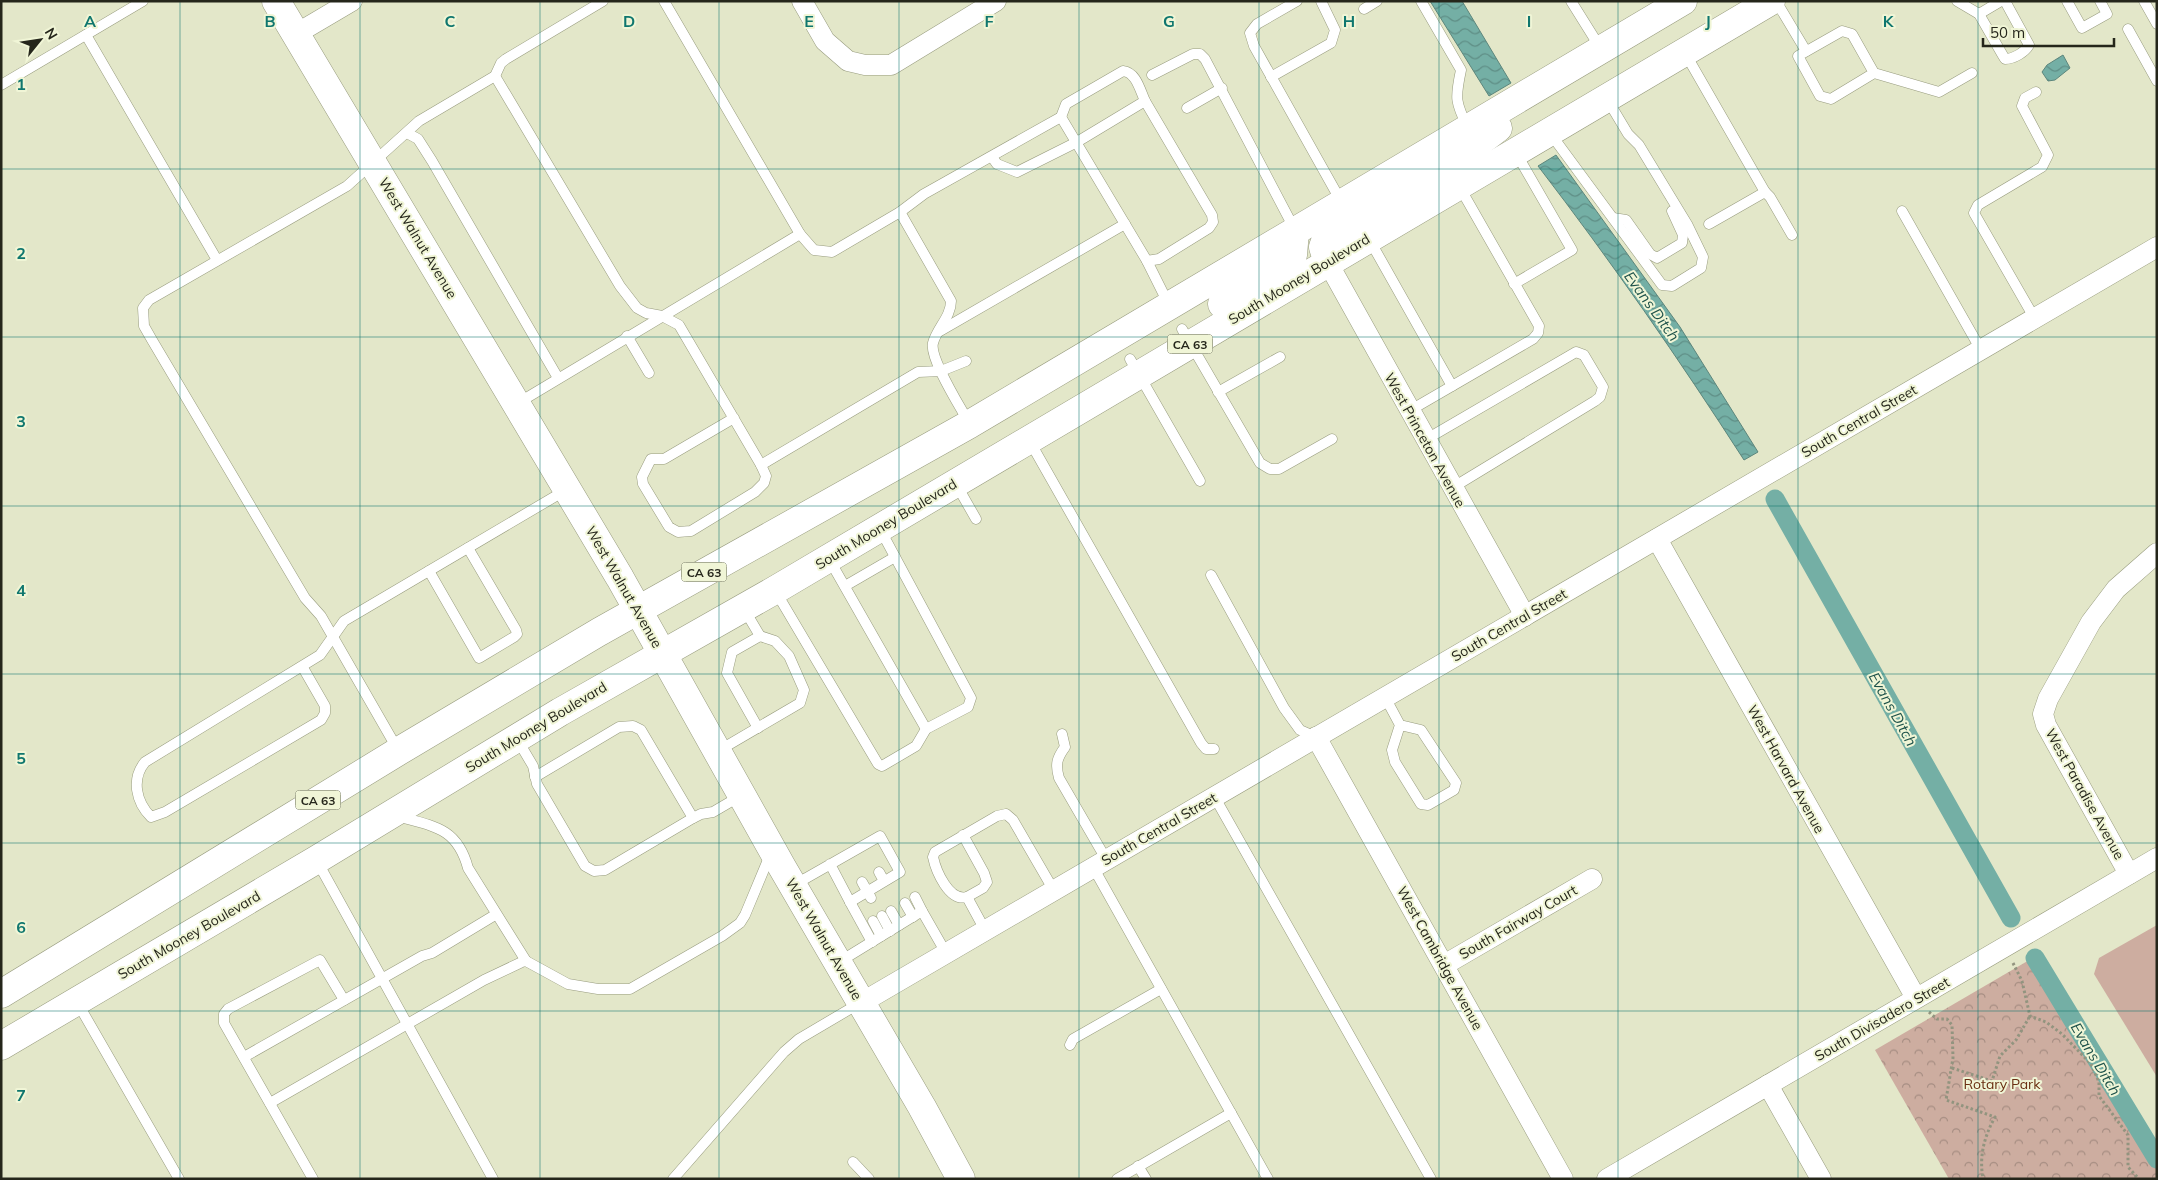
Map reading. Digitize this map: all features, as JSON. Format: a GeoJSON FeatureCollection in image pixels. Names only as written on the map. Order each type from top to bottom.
{"type":"FeatureCollection","features":[{"type":"Feature","properties":{"kind":"main road","name":"West Walnut Avenue"},"geometry":{"type":"LineString","coordinates":[[276,1],[568,489],[793,885],[922,1107],[961,1179]]}},
{"type":"Feature","properties":{"kind":"main road","name":"South Mooney Boulevard"},"geometry":{"type":"LineString","coordinates":[[1,994],[399,751],[638,610],[970,424],[1181,326],[1328,263],[1771,1]]}},
{"type":"Feature","properties":{"kind":"main road"},"geometry":{"type":"LineString","coordinates":[[1328,263],[1323,247],[1327,236],[1461,156],[1596,53],[1666,5]]}},
{"type":"Feature","properties":{"kind":"main road"},"geometry":{"type":"LineString","coordinates":[[1181,326],[1288,263],[1293,255],[1295,231],[1596,53]]}},
{"type":"Feature","properties":{"kind":"main road","name":"South Mooney Boulevard"},"geometry":{"type":"LineString","coordinates":[[1,1046],[316,860],[517,738],[775,590],[1064,419],[1135,367],[1181,326]]}},
{"type":"Feature","properties":{"kind":"street"},"geometry":{"type":"LineString","coordinates":[[296,34],[352,1]]}},
{"type":"Feature","properties":{"kind":"street"},"geometry":{"type":"LineString","coordinates":[[802,1],[825,41],[848,61],[865,65],[891,65],[996,1]]}},
{"type":"Feature","properties":{"kind":"street","name":"South Central Street"},"geometry":{"type":"LineString","coordinates":[[861,1003],[1053,889],[2157,247]]}},
{"type":"Feature","properties":{"kind":"street","name":"West Princeton Avenue"},"geometry":{"type":"LineString","coordinates":[[1328,263],[1425,440],[1525,616]]}},
{"type":"Feature","properties":{"kind":"street","name":"West Harvard Avenue"},"geometry":{"type":"LineString","coordinates":[[1657,539],[1918,997]]}},
{"type":"Feature","properties":{"kind":"street","name":"West Paradise Avenue"},"geometry":{"type":"LineString","coordinates":[[2129,874],[2046,725],[2043,714],[2048,699],[2091,622],[2116,589],[2157,553]]}},
{"type":"Feature","properties":{"kind":"street","name":"West Cambridge Avenue"},"geometry":{"type":"LineString","coordinates":[[1316,737],[1563,1179]]}},
{"type":"Feature","properties":{"kind":"street","name":"South Divisadero Street"},"geometry":{"type":"LineString","coordinates":[[1606,1179],[2157,858]]}},
{"type":"Feature","properties":{"kind":"street","name":"South Fairway Court"},"geometry":{"type":"LineString","coordinates":[[1444,965],[1592,879]]}},
{"type":"Feature","properties":{"kind":"street"},"geometry":{"type":"LineString","coordinates":[[1768,1086],[1821,1179]]}},
{"type":"Feature","properties":{"kind":"lane"},"geometry":{"type":"LineString","coordinates":[[1,85],[143,1]]}},
{"type":"Feature","properties":{"kind":"lane"},"geometry":{"type":"LineString","coordinates":[[399,751],[321,616],[305,598],[144,326],[143,308],[149,300],[347,186],[374,164],[397,139],[407,133],[419,121],[494,76],[501,63],[506,59],[604,1]]}},
{"type":"Feature","properties":{"kind":"lane"},"geometry":{"type":"LineString","coordinates":[[664,1],[800,234],[814,250],[832,252],[900,212],[924,194],[1061,117],[1066,104],[1123,70],[1129,71],[1212,215],[1214,222],[1209,228],[1159,259],[1147,261]]}},
{"type":"Feature","properties":{"kind":"lane"},"geometry":{"type":"LineString","coordinates":[[1297,1],[1257,24],[1250,33],[1254,46],[1342,204]]}},
{"type":"Feature","properties":{"kind":"lane"},"geometry":{"type":"LineString","coordinates":[[1272,77],[1332,43],[1335,30],[1320,1]]}},
{"type":"Feature","properties":{"kind":"lane"},"geometry":{"type":"LineString","coordinates":[[1364,8],[1377,1]]}},
{"type":"Feature","properties":{"kind":"lane"},"geometry":{"type":"LineString","coordinates":[[1421,1],[1462,70],[1456,91],[1457,106],[1468,128]]}},
{"type":"Feature","properties":{"kind":"lane"},"geometry":{"type":"LineString","coordinates":[[1571,1],[1596,53]]}},
{"type":"Feature","properties":{"kind":"lane"},"geometry":{"type":"LineString","coordinates":[[1776,1],[1806,51]]}},
{"type":"Feature","properties":{"kind":"lane"},"geometry":{"type":"LineString","coordinates":[[1957,1],[1979,14],[2005,59],[2010,59],[2026,50],[2029,45],[2005,1]]}},
{"type":"Feature","properties":{"kind":"lane"},"geometry":{"type":"LineString","coordinates":[[1979,14],[2001,1]]}},
{"type":"Feature","properties":{"kind":"lane"},"geometry":{"type":"LineString","coordinates":[[2067,1],[2082,28],[2107,14],[2100,1]]}},
{"type":"Feature","properties":{"kind":"lane"},"geometry":{"type":"LineString","coordinates":[[2144,1],[2157,24]]}},
{"type":"Feature","properties":{"kind":"lane"},"geometry":{"type":"LineString","coordinates":[[2128,29],[2157,80]]}},
{"type":"Feature","properties":{"kind":"lane"},"geometry":{"type":"LineString","coordinates":[[1874,73],[1831,99],[1820,96],[1798,56],[1842,31],[1852,34],[1874,73],[1939,92],[1972,73]]}},
{"type":"Feature","properties":{"kind":"lane"},"geometry":{"type":"LineString","coordinates":[[86,35],[217,260]]}},
{"type":"Feature","properties":{"kind":"lane"},"geometry":{"type":"LineString","coordinates":[[1685,52],[1765,192],[1770,197],[1792,235]]}},
{"type":"Feature","properties":{"kind":"lane"},"geometry":{"type":"LineString","coordinates":[[1152,76],[1185,57],[1200,54],[1222,88],[1295,231]]}},
{"type":"Feature","properties":{"kind":"lane"},"geometry":{"type":"LineString","coordinates":[[494,76],[620,286],[637,308],[646,313],[662,316],[679,325],[762,465],[766,476],[764,483],[755,492],[691,531],[678,532],[669,528],[643,484],[642,477],[650,459],[664,459],[734,418]]}},
{"type":"Feature","properties":{"kind":"lane"},"geometry":{"type":"LineString","coordinates":[[1187,108],[1222,88]]}},
{"type":"Feature","properties":{"kind":"lane"},"geometry":{"type":"LineString","coordinates":[[2035,319],[1974,214],[1978,205],[2042,167],[2048,155],[2022,106],[2026,98],[2036,92]]}},
{"type":"Feature","properties":{"kind":"lane"},"geometry":{"type":"LineString","coordinates":[[1606,98],[1628,133],[1677,221],[1683,234],[1682,242],[1657,258],[1650,254],[1626,220],[1612,218]]}},
{"type":"Feature","properties":{"kind":"lane"},"geometry":{"type":"LineString","coordinates":[[992,157],[997,164],[1017,172],[1077,142],[1145,101]]}},
{"type":"Feature","properties":{"kind":"lane"},"geometry":{"type":"LineString","coordinates":[[1061,117],[1147,261],[1181,326],[1260,463],[1270,469],[1279,469],[1332,439]]}},
{"type":"Feature","properties":{"kind":"lane"},"geometry":{"type":"LineString","coordinates":[[1549,132],[1662,285],[1672,286],[1701,268],[1703,257],[1687,224],[1639,145],[1628,133]]}},
{"type":"Feature","properties":{"kind":"lane"},"geometry":{"type":"LineString","coordinates":[[407,133],[418,139],[432,161],[558,378]]}},
{"type":"Feature","properties":{"kind":"lane"},"geometry":{"type":"LineString","coordinates":[[1514,284],[1572,250],[1516,153]]}},
{"type":"Feature","properties":{"kind":"lane"},"geometry":{"type":"LineString","coordinates":[[1409,411],[1533,339],[1538,333],[1539,326],[1459,185]]}},
{"type":"Feature","properties":{"kind":"lane"},"geometry":{"type":"LineString","coordinates":[[1709,224],[1765,192]]}},
{"type":"Feature","properties":{"kind":"lane"},"geometry":{"type":"LineString","coordinates":[[1902,211],[1981,350]]}},
{"type":"Feature","properties":{"kind":"lane"},"geometry":{"type":"LineString","coordinates":[[900,212],[951,301],[951,309],[933,343],[933,350],[940,371],[970,424]]}},
{"type":"Feature","properties":{"kind":"lane"},"geometry":{"type":"LineString","coordinates":[[940,331],[1125,224]]}},
{"type":"Feature","properties":{"kind":"lane"},"geometry":{"type":"LineString","coordinates":[[517,403],[800,234]]}},
{"type":"Feature","properties":{"kind":"lane"},"geometry":{"type":"LineString","coordinates":[[1369,238],[1452,386]]}},
{"type":"Feature","properties":{"kind":"lane"},"geometry":{"type":"LineString","coordinates":[[627,336],[649,372]]}},
{"type":"Feature","properties":{"kind":"lane"},"geometry":{"type":"LineString","coordinates":[[1425,440],[1576,352],[1584,355],[1603,387],[1600,397],[1596,400],[1452,488]]}},
{"type":"Feature","properties":{"kind":"lane"},"geometry":{"type":"LineString","coordinates":[[1218,392],[1280,356]]}},
{"type":"Feature","properties":{"kind":"lane"},"geometry":{"type":"LineString","coordinates":[[762,465],[918,372],[940,371],[966,360]]}},
{"type":"Feature","properties":{"kind":"lane"},"geometry":{"type":"LineString","coordinates":[[1135,367],[1200,481]]}},
{"type":"Feature","properties":{"kind":"lane"},"geometry":{"type":"LineString","coordinates":[[1029,439],[1201,744],[1206,749],[1214,749]]}},
{"type":"Feature","properties":{"kind":"lane"},"geometry":{"type":"LineString","coordinates":[[956,483],[976,519]]}},
{"type":"Feature","properties":{"kind":"lane"},"geometry":{"type":"LineString","coordinates":[[302,666],[325,706],[325,713],[321,720],[165,812],[151,817],[135,786],[138,771],[145,762],[320,654],[344,620],[568,489]]}},
{"type":"Feature","properties":{"kind":"lane"},"geometry":{"type":"LineString","coordinates":[[775,590],[878,764],[882,766],[916,746],[926,729],[968,707],[971,698],[879,528]]}},
{"type":"Feature","properties":{"kind":"lane"},"geometry":{"type":"LineString","coordinates":[[429,571],[479,658],[517,634],[468,548]]}},
{"type":"Feature","properties":{"kind":"lane"},"geometry":{"type":"LineString","coordinates":[[845,586],[895,557]]}},
{"type":"Feature","properties":{"kind":"lane"},"geometry":{"type":"LineString","coordinates":[[829,558],[926,729]]}},
{"type":"Feature","properties":{"kind":"lane"},"geometry":{"type":"LineString","coordinates":[[1211,575],[1284,708],[1300,730],[1316,737]]}},
{"type":"Feature","properties":{"kind":"lane"},"geometry":{"type":"LineString","coordinates":[[717,751],[800,703],[804,690],[789,656],[775,641],[760,636],[743,608]]}},
{"type":"Feature","properties":{"kind":"lane"},"geometry":{"type":"LineString","coordinates":[[758,728],[727,673],[732,652],[760,636]]}},
{"type":"Feature","properties":{"kind":"lane"},"geometry":{"type":"LineString","coordinates":[[1385,697],[1400,725],[1392,750],[1395,762],[1421,804],[1428,805],[1454,790],[1456,783],[1421,730],[1400,725]]}},
{"type":"Feature","properties":{"kind":"lane"},"geometry":{"type":"LineString","coordinates":[[535,776],[619,727],[633,726],[641,730],[693,818]]}},
{"type":"Feature","properties":{"kind":"lane"},"geometry":{"type":"LineString","coordinates":[[1062,734],[1064,747],[1057,758],[1056,767],[1059,778],[1161,989],[1268,1179]]}},
{"type":"Feature","properties":{"kind":"lane"},"geometry":{"type":"LineString","coordinates":[[517,738],[533,766],[535,776],[585,866],[594,871],[610,867],[693,818],[701,814],[713,812],[742,795]]}},
{"type":"Feature","properties":{"kind":"lane"},"geometry":{"type":"LineString","coordinates":[[1214,796],[1431,1179]]}},
{"type":"Feature","properties":{"kind":"lane"},"geometry":{"type":"LineString","coordinates":[[391,814],[436,827],[456,840],[462,849],[468,868],[495,915],[526,961],[568,984],[598,989],[630,989],[722,936],[740,923],[773,850]]}},
{"type":"Feature","properties":{"kind":"lane"},"geometry":{"type":"LineString","coordinates":[[963,835],[987,882],[982,888],[967,897],[955,897],[932,857],[935,852],[963,835],[997,816],[1006,814],[1013,820],[1053,889]]}},
{"type":"Feature","properties":{"kind":"lane"},"geometry":{"type":"LineString","coordinates":[[793,885],[830,864],[848,859],[866,850],[880,836],[903,876],[873,889]]}},
{"type":"Feature","properties":{"kind":"lane"},"geometry":{"type":"LineString","coordinates":[[316,860],[493,1179]]}},
{"type":"Feature","properties":{"kind":"lane"},"geometry":{"type":"LineString","coordinates":[[830,864],[873,889]]}},
{"type":"Feature","properties":{"kind":"lane"},"geometry":{"type":"LineString","coordinates":[[872,942],[873,889]]}},
{"type":"Feature","properties":{"kind":"lane"},"geometry":{"type":"LineString","coordinates":[[915,897],[946,953]]}},
{"type":"Feature","properties":{"kind":"lane"},"geometry":{"type":"LineString","coordinates":[[967,897],[985,930]]}},
{"type":"Feature","properties":{"kind":"lane"},"geometry":{"type":"LineString","coordinates":[[905,903],[912,917]]}},
{"type":"Feature","properties":{"kind":"lane"},"geometry":{"type":"LineString","coordinates":[[838,963],[922,911]]}},
{"type":"Feature","properties":{"kind":"lane"},"geometry":{"type":"LineString","coordinates":[[244,1057],[382,978],[422,956],[432,953],[495,915]]}},
{"type":"Feature","properties":{"kind":"lane"},"geometry":{"type":"LineString","coordinates":[[890,930],[882,916],[890,930]]}},
{"type":"Feature","properties":{"kind":"lane"},"geometry":{"type":"LineString","coordinates":[[313,1179],[224,1023],[224,1014],[228,1009],[320,960],[344,1000]]}},
{"type":"Feature","properties":{"kind":"lane"},"geometry":{"type":"LineString","coordinates":[[270,1102],[484,980],[526,961]]}},
{"type":"Feature","properties":{"kind":"lane"},"geometry":{"type":"LineString","coordinates":[[1070,1045],[1073,1039],[1161,989]]}},
{"type":"Feature","properties":{"kind":"lane"},"geometry":{"type":"LineString","coordinates":[[76,1001],[179,1179]]}},
{"type":"Feature","properties":{"kind":"lane"},"geometry":{"type":"LineString","coordinates":[[673,1179],[784,1052],[799,1039],[861,1003]]}},
{"type":"Feature","properties":{"kind":"lane"},"geometry":{"type":"LineString","coordinates":[[1116,1179],[1231,1113]]}},
{"type":"Feature","properties":{"kind":"lane"},"geometry":{"type":"LineString","coordinates":[[853,1162],[869,1179]]}},
{"type":"Feature","properties":{"kind":"lane"},"geometry":{"type":"LineString","coordinates":[[1138,1166],[1146,1179]]}},
{"type":"Feature","properties":{"kind":"path"},"geometry":{"type":"LineString","coordinates":[[1952,1068],[1992,1081],[2000,1056],[2016,1040],[2030,1016],[2019,972],[2004,947]]}},
{"type":"Feature","properties":{"kind":"path"},"geometry":{"type":"LineString","coordinates":[[1918,997],[1930,1014],[1937,1019],[1947,1019],[1952,1025],[1954,1046],[1946,1100],[1995,1117],[1984,1141],[1983,1179]]}},
{"type":"Feature","properties":{"kind":"path"},"geometry":{"type":"LineString","coordinates":[[2030,1016],[2046,1022],[2062,1034],[2091,1064],[2099,1082],[2099,1096],[2128,1135],[2128,1167],[2139,1179]]}},
{"type":"Feature","properties":{"kind":"green space"},"geometry":{"type":"Polygon","coordinates":[[[2157,925],[2157,1077],[2094,974],[2099,958],[2157,925]]]}},
{"type":"Feature","properties":{"kind":"green space","name":"Rotary Park"},"geometry":{"type":"Polygon","coordinates":[[[2036,956],[2157,1166],[2157,1179],[1949,1179],[1875,1050],[2036,956]]]}},
{"type":"Feature","properties":{"kind":"water"},"geometry":{"type":"Polygon","coordinates":[[[1430,1],[1462,1],[1511,83],[1489,96],[1430,1]]]}},
{"type":"Feature","properties":{"kind":"water"},"geometry":{"type":"Polygon","coordinates":[[[2063,55],[2070,68],[2055,80],[2048,81],[2042,72],[2047,65],[2063,55]]]}},
{"type":"Feature","properties":{"kind":"water"},"geometry":{"type":"Polygon","coordinates":[[[1556,155],[1680,327],[1758,452],[1744,460],[1644,311],[1538,166],[1556,155]]]}},
{"type":"Feature","properties":{"kind":"waterway","name":"Evans Ditch"},"geometry":{"type":"LineString","coordinates":[[1775,499],[2011,918]]}},
{"type":"Feature","properties":{"kind":"waterway","name":"Evans Ditch"},"geometry":{"type":"LineString","coordinates":[[2035,958],[2157,1159]]}}]}
